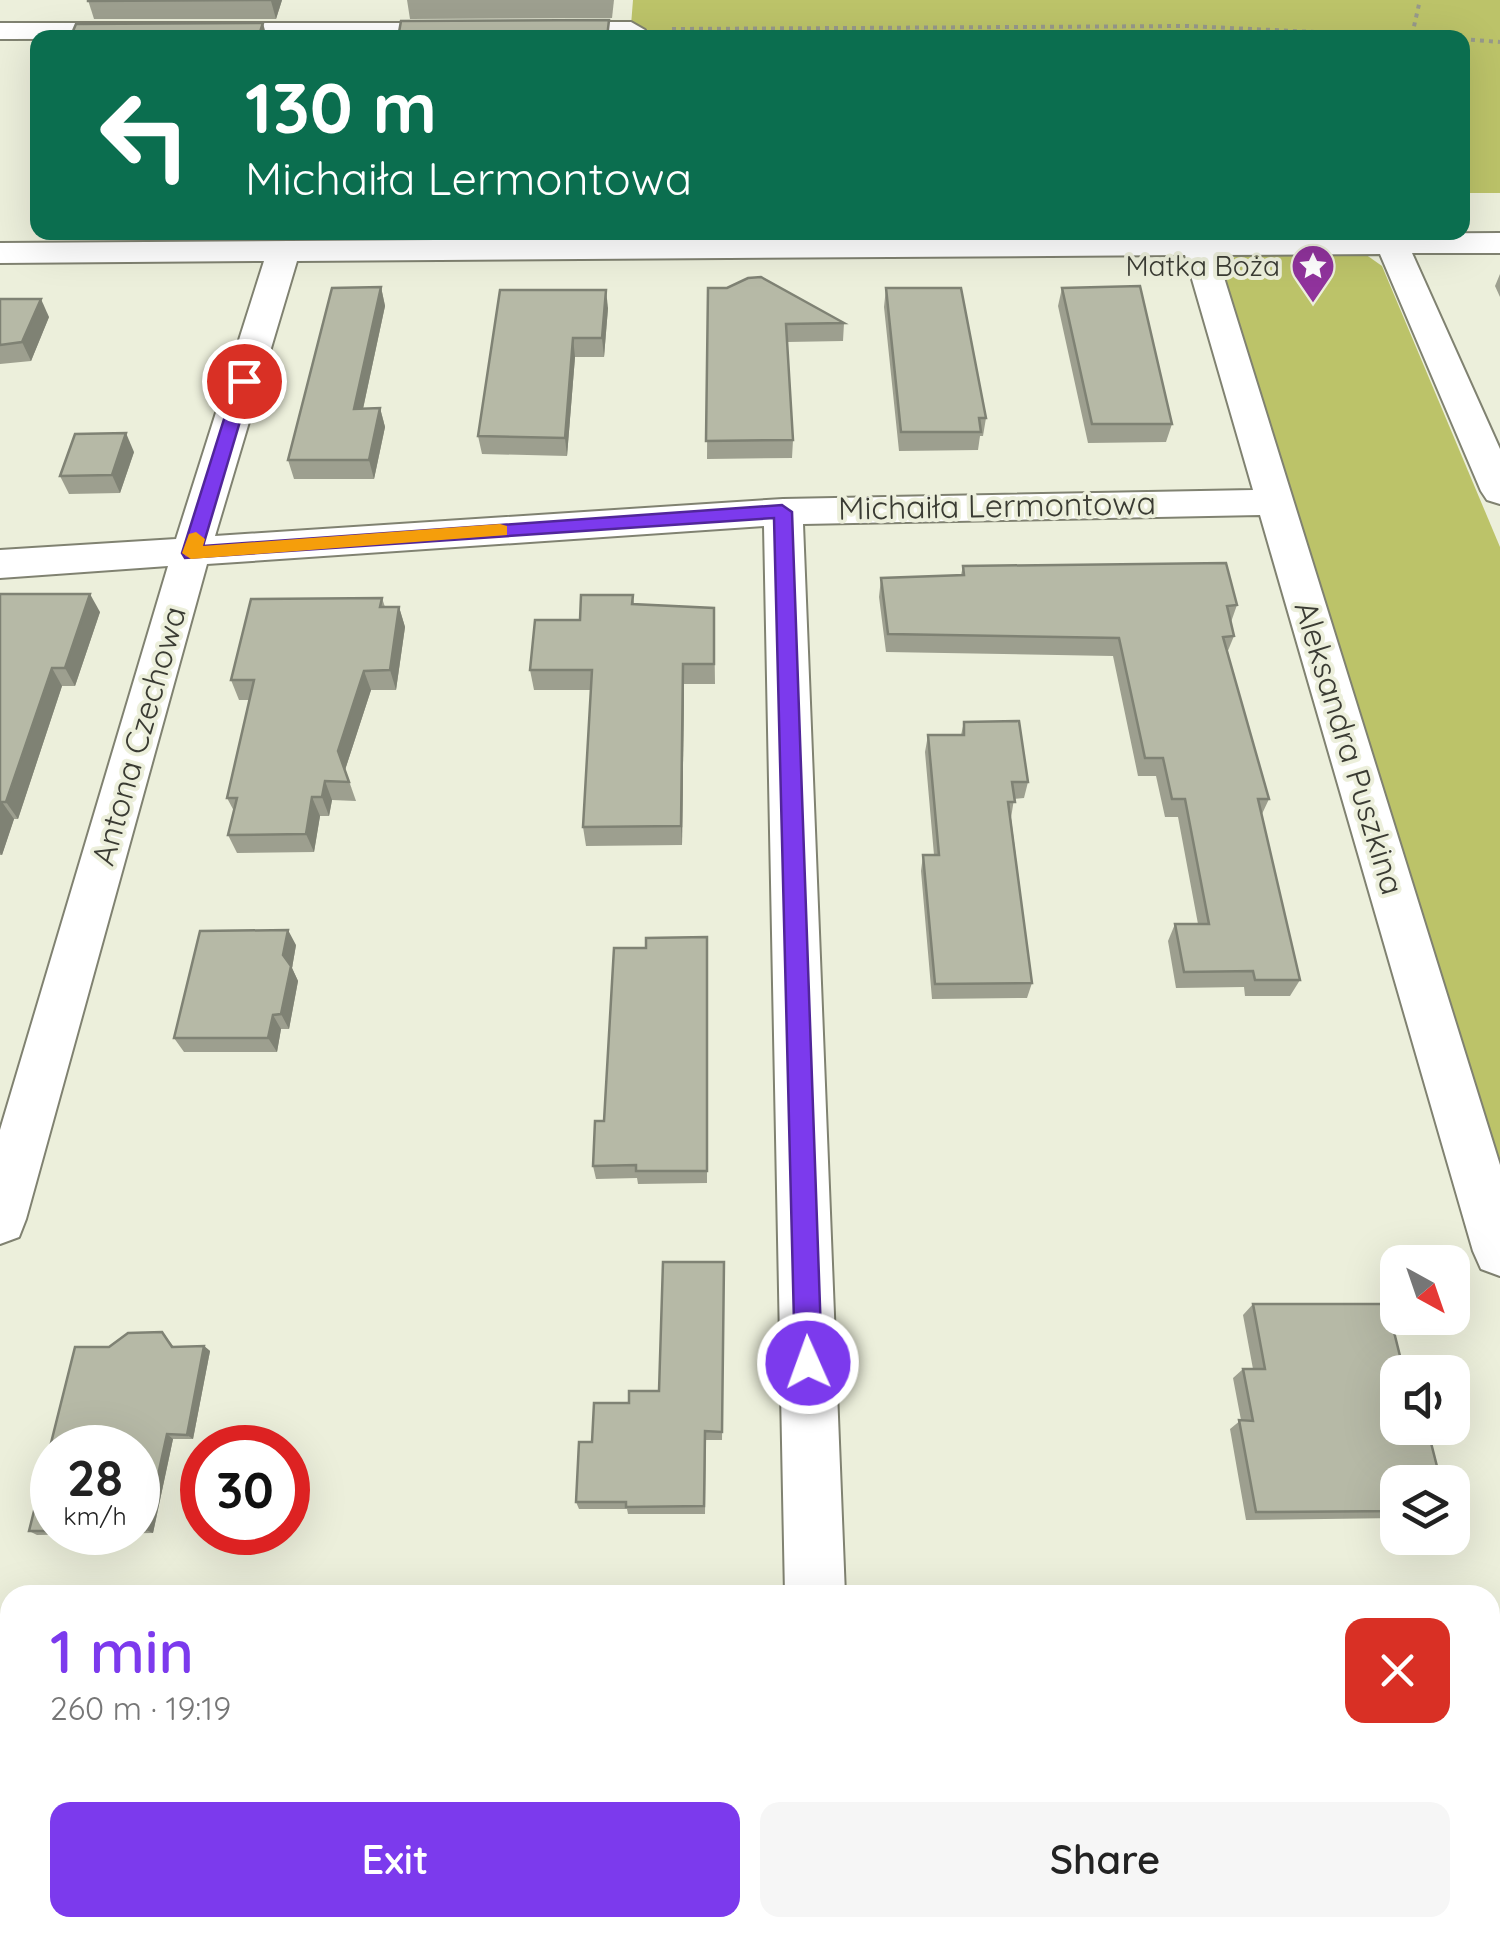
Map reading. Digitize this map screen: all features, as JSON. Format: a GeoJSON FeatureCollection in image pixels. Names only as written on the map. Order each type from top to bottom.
{"type":"FeatureCollection","features":[{"type":"Feature","properties":{"kind":"street"},"geometry":{"type":"LineString","coordinates":[[351,30],[359,0]]}},
{"type":"Feature","properties":{"kind":"street"},"geometry":{"type":"LineString","coordinates":[[0,30],[30,30]]}},
{"type":"Feature","properties":{"kind":"street"},"geometry":{"type":"LineString","coordinates":[[521,30],[630,30]]}},
{"type":"Feature","properties":{"kind":"street"},"geometry":{"type":"LineString","coordinates":[[0,253],[295,247],[1500,243]]}},
{"type":"Feature","properties":{"kind":"street"},"geometry":{"type":"LineString","coordinates":[[1392,244],[1500,491]]}},
{"type":"Feature","properties":{"kind":"street","name":"Aleksandra Puszkina"},"geometry":{"type":"LineString","coordinates":[[1198,245],[1500,1251]]}},
{"type":"Feature","properties":{"kind":"street","name":"Antona Czechowa"},"geometry":{"type":"LineString","coordinates":[[0,1220],[191,553],[295,247]]}},
{"type":"Feature","properties":{"kind":"street","name":"Michaiła Lermontowa"},"geometry":{"type":"LineString","coordinates":[[0,564],[782,512],[1026,504],[1275,502]]}},
{"type":"Feature","properties":{"kind":"street"},"geometry":{"type":"LineString","coordinates":[[782,512],[816,1585]]}},
{"type":"Feature","properties":{"kind":"path"},"geometry":{"type":"LineString","coordinates":[[1413,30],[1420,0]]}},
{"type":"Feature","properties":{"kind":"path"},"geometry":{"type":"LineString","coordinates":[[630,30],[1011,25],[1288,30]]}},
{"type":"Feature","properties":{"kind":"path"},"geometry":{"type":"LineString","coordinates":[[1470,40],[1500,42]]}},
{"type":"Feature","properties":{"kind":"green space"},"geometry":{"type":"Polygon","coordinates":[[[633,0],[1500,0],[1500,193],[1470,193],[1470,30],[631,30],[633,0]]]}},
{"type":"Feature","properties":{"kind":"green space"},"geometry":{"type":"Polygon","coordinates":[[[1245,251],[1365,254],[1382,266],[1500,547],[1500,1191],[1218,267],[1245,251]]]}},
{"type":"Feature","properties":{"kind":"building"},"geometry":{"type":"Polygon","coordinates":[[[88,0],[271,0],[88,1],[88,0]]]}},
{"type":"Feature","properties":{"kind":"building"},"geometry":{"type":"Polygon","coordinates":[[[609,20],[608,30],[399,30],[401,21],[609,20]]]}},
{"type":"Feature","properties":{"kind":"building"},"geometry":{"type":"Polygon","coordinates":[[[263,23],[261,30],[73,30],[76,24],[263,23]]]}},
{"type":"Feature","properties":{"kind":"building"},"geometry":{"type":"Polygon","coordinates":[[[761,277],[844,323],[786,324],[793,440],[706,441],[708,288],[727,288],[748,278],[761,277]]]}},
{"type":"Feature","properties":{"kind":"building"},"geometry":{"type":"Polygon","coordinates":[[[1140,286],[1172,424],[1092,424],[1062,288],[1140,286]]]}},
{"type":"Feature","properties":{"kind":"building"},"geometry":{"type":"Polygon","coordinates":[[[381,287],[354,409],[380,408],[369,460],[288,460],[332,288],[381,287]]]}},
{"type":"Feature","properties":{"kind":"building"},"geometry":{"type":"Polygon","coordinates":[[[886,288],[961,288],[986,418],[979,418],[981,432],[901,432],[886,288]]]}},
{"type":"Feature","properties":{"kind":"building"},"geometry":{"type":"Polygon","coordinates":[[[500,290],[606,290],[602,338],[573,338],[565,438],[478,436],[500,290]]]}},
{"type":"Feature","properties":{"kind":"building"},"geometry":{"type":"Polygon","coordinates":[[[0,299],[41,299],[22,342],[0,345],[0,299]]]}},
{"type":"Feature","properties":{"kind":"building"},"geometry":{"type":"Polygon","coordinates":[[[126,433],[112,475],[60,476],[75,434],[126,433]]]}},
{"type":"Feature","properties":{"kind":"building"},"geometry":{"type":"Polygon","coordinates":[[[1226,563],[1237,605],[1227,606],[1234,636],[1223,637],[1269,799],[1258,799],[1300,980],[1255,980],[1253,971],[1184,972],[1175,924],[1209,924],[1185,799],[1172,799],[1163,758],[1145,758],[1119,638],[888,634],[881,578],[964,575],[963,566],[1226,563]]]}},
{"type":"Feature","properties":{"kind":"building"},"geometry":{"type":"Polygon","coordinates":[[[0,594],[90,594],[65,668],[52,668],[6,802],[0,807],[0,594]]]}},
{"type":"Feature","properties":{"kind":"building"},"geometry":{"type":"Polygon","coordinates":[[[581,595],[633,595],[632,604],[714,608],[714,664],[683,664],[681,826],[583,827],[592,670],[530,670],[535,620],[580,620],[581,595]]]}},
{"type":"Feature","properties":{"kind":"building"},"geometry":{"type":"Polygon","coordinates":[[[382,598],[380,607],[399,607],[390,670],[364,671],[338,751],[349,782],[325,781],[322,797],[312,797],[306,834],[228,835],[237,798],[227,798],[254,680],[231,680],[251,599],[382,598]]]}},
{"type":"Feature","properties":{"kind":"building"},"geometry":{"type":"Polygon","coordinates":[[[1019,721],[1028,782],[1012,782],[1015,802],[1008,802],[1032,983],[935,984],[923,855],[939,855],[928,735],[964,735],[964,722],[1019,721]]]}},
{"type":"Feature","properties":{"kind":"building"},"geometry":{"type":"Polygon","coordinates":[[[288,930],[283,955],[291,966],[281,1014],[273,1015],[268,1038],[174,1038],[200,931],[288,930]]]}},
{"type":"Feature","properties":{"kind":"building"},"geometry":{"type":"Polygon","coordinates":[[[707,937],[707,1171],[636,1171],[636,1165],[593,1166],[595,1121],[604,1121],[614,948],[646,948],[646,938],[707,937]]]}},
{"type":"Feature","properties":{"kind":"building"},"geometry":{"type":"Polygon","coordinates":[[[663,1262],[724,1262],[722,1432],[705,1431],[704,1506],[626,1507],[626,1502],[576,1502],[579,1442],[592,1442],[594,1403],[629,1403],[629,1391],[659,1391],[663,1262]]]}},
{"type":"Feature","properties":{"kind":"building"},"geometry":{"type":"Polygon","coordinates":[[[1253,1304],[1380,1304],[1380,1335],[1395,1335],[1400,1355],[1380,1355],[1380,1445],[1432,1445],[1437,1465],[1380,1465],[1380,1511],[1256,1512],[1239,1420],[1253,1421],[1243,1369],[1265,1369],[1253,1304]]]}},
{"type":"Feature","properties":{"kind":"building"},"geometry":{"type":"Polygon","coordinates":[[[162,1332],[172,1347],[204,1346],[189,1425],[180,1425],[180,1435],[167,1434],[160,1466],[160,1425],[56,1425],[75,1347],[109,1347],[128,1333],[162,1332]]]}},
{"type":"Feature","properties":{"kind":"slow traffic"},"geometry":{"type":"LineString","coordinates":[[196,539],[191,553],[500,530]]}},
{"type":"Feature","properties":{"kind":"place","name":"Matka Boża"},"geometry":{"type":"Point","coordinates":[1313,304]}},
{"type":"Feature","properties":{"kind":"route"},"geometry":{"type":"LineString","coordinates":[[244,381],[191,553],[782,512],[808,1363]]}}]}
